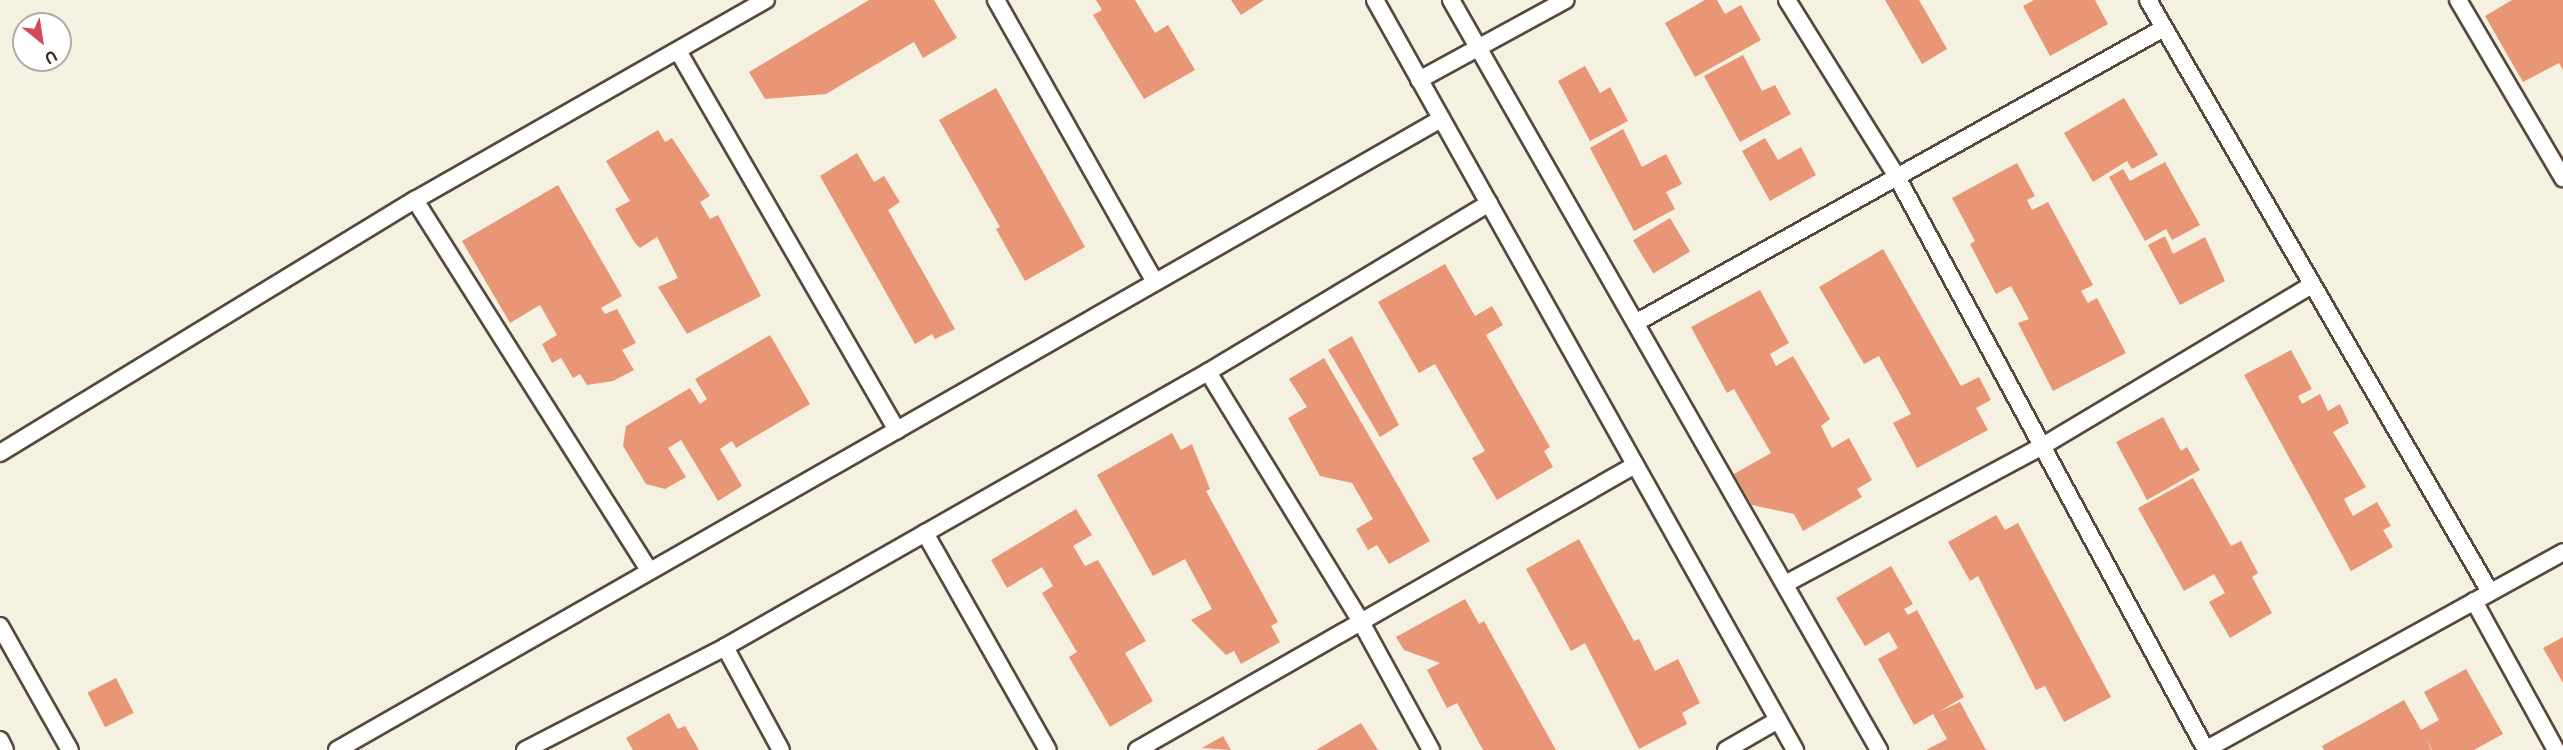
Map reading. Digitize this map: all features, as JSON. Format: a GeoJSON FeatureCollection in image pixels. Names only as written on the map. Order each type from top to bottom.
{"type":"FeatureCollection","features":[{"type":"Feature","properties":{"kind":"lane"},"geometry":{"type":"LineString","coordinates":[[0,453],[415,200],[766,0]]}},
{"type":"Feature","properties":{"kind":"lane"},"geometry":{"type":"LineString","coordinates":[[996,0],[1155,282]]}},
{"type":"Feature","properties":{"kind":"lane"},"geometry":{"type":"LineString","coordinates":[[1451,0],[1787,583],[1879,750]]}},
{"type":"Feature","properties":{"kind":"lane"},"geometry":{"type":"LineString","coordinates":[[1419,80],[1480,49],[1566,0]]}},
{"type":"Feature","properties":{"kind":"lane"},"geometry":{"type":"LineString","coordinates":[[1787,0],[1897,177],[2205,750],[2563,552]]}},
{"type":"Feature","properties":{"kind":"lane"},"geometry":{"type":"LineString","coordinates":[[2148,0],[2490,592]]}},
{"type":"Feature","properties":{"kind":"lane"},"geometry":{"type":"LineString","coordinates":[[2458,0],[2562,175]]}},
{"type":"Feature","properties":{"kind":"lane"},"geometry":{"type":"LineString","coordinates":[[1377,1],[1419,80],[1795,750]]}},
{"type":"Feature","properties":{"kind":"lane"},"geometry":{"type":"LineString","coordinates":[[1637,322],[2164,28]]}},
{"type":"Feature","properties":{"kind":"lane"},"geometry":{"type":"LineString","coordinates":[[678,51],[897,430]]}},
{"type":"Feature","properties":{"kind":"lane"},"geometry":{"type":"LineString","coordinates":[[337,750],[648,569],[897,430],[1441,119]]}},
{"type":"Feature","properties":{"kind":"lane"},"geometry":{"type":"LineString","coordinates":[[415,200],[648,569]]}},
{"type":"Feature","properties":{"kind":"lane"},"geometry":{"type":"LineString","coordinates":[[525,750],[725,647],[1208,372],[1489,203]]}},
{"type":"Feature","properties":{"kind":"lane"},"geometry":{"type":"LineString","coordinates":[[1787,583],[2041,447],[2312,285]]}},
{"type":"Feature","properties":{"kind":"lane"},"geometry":{"type":"LineString","coordinates":[[1208,372],[1361,622],[1431,750]]}},
{"type":"Feature","properties":{"kind":"lane"},"geometry":{"type":"LineString","coordinates":[[1137,750],[1635,465]]}},
{"type":"Feature","properties":{"kind":"lane"},"geometry":{"type":"LineString","coordinates":[[925,533],[1048,750]]}},
{"type":"Feature","properties":{"kind":"lane"},"geometry":{"type":"LineString","coordinates":[[2474,601],[2556,750]]}},
{"type":"Feature","properties":{"kind":"lane"},"geometry":{"type":"LineString","coordinates":[[0,626],[70,750]]}},
{"type":"Feature","properties":{"kind":"lane"},"geometry":{"type":"LineString","coordinates":[[725,647],[781,750]]}},
{"type":"Feature","properties":{"kind":"lane"},"geometry":{"type":"LineString","coordinates":[[1726,750],[1778,720]]}},
{"type":"Feature","properties":{"kind":"lane"},"geometry":{"type":"LineString","coordinates":[[0,740],[5,750]]}},
{"type":"Feature","properties":{"kind":"building"},"geometry":{"type":"Polygon","coordinates":[[[869,0],[934,0],[957,38],[923,58],[914,42],[826,94],[765,99],[749,72],[869,0]]]}},
{"type":"Feature","properties":{"kind":"building"},"geometry":{"type":"Polygon","coordinates":[[[1096,0],[1135,0],[1155,33],[1168,25],[1195,70],[1144,99],[1093,15],[1102,10],[1096,0]]]}},
{"type":"Feature","properties":{"kind":"building"},"geometry":{"type":"Polygon","coordinates":[[[1231,0],[1264,0],[1241,15],[1231,0]]]}},
{"type":"Feature","properties":{"kind":"building"},"geometry":{"type":"Polygon","coordinates":[[[1705,0],[1717,0],[1725,14],[1741,5],[1761,40],[1695,77],[1665,23],[1705,0]]]}},
{"type":"Feature","properties":{"kind":"building"},"geometry":{"type":"Polygon","coordinates":[[[1885,0],[1919,0],[1947,49],[1922,64],[1885,0]]]}},
{"type":"Feature","properties":{"kind":"building"},"geometry":{"type":"Polygon","coordinates":[[[2034,0],[2095,0],[2108,24],[2050,56],[2023,6],[2034,0]]]}},
{"type":"Feature","properties":{"kind":"building"},"geometry":{"type":"Polygon","coordinates":[[[2512,0],[2563,0],[2563,70],[2559,63],[2523,82],[2485,16],[2512,0]]]}},
{"type":"Feature","properties":{"kind":"building"},"geometry":{"type":"Polygon","coordinates":[[[1743,55],[1762,91],[1775,85],[1791,114],[1740,142],[1704,76],[1743,55]]]}},
{"type":"Feature","properties":{"kind":"building"},"geometry":{"type":"Polygon","coordinates":[[[1585,66],[1600,93],[1610,87],[1628,121],[1590,141],[1558,81],[1585,66]]]}},
{"type":"Feature","properties":{"kind":"building"},"geometry":{"type":"Polygon","coordinates":[[[996,88],[1085,247],[1025,281],[996,229],[1000,227],[939,120],[996,88]]]}},
{"type":"Feature","properties":{"kind":"building"},"geometry":{"type":"Polygon","coordinates":[[[2124,98],[2158,155],[2132,169],[2127,161],[2093,182],[2064,133],[2124,98]]]}},
{"type":"Feature","properties":{"kind":"building"},"geometry":{"type":"Polygon","coordinates":[[[1623,129],[1642,167],[1666,154],[1682,184],[1666,192],[1675,209],[1634,231],[1590,148],[1623,129]]]}},
{"type":"Feature","properties":{"kind":"building"},"geometry":{"type":"Polygon","coordinates":[[[658,130],[665,142],[672,138],[710,196],[700,202],[710,219],[718,215],[761,296],[687,334],[658,287],[678,278],[657,237],[640,248],[635,243],[615,209],[630,201],[606,161],[658,130]]]}},
{"type":"Feature","properties":{"kind":"building"},"geometry":{"type":"Polygon","coordinates":[[[1765,138],[1778,160],[1801,147],[1816,175],[1770,201],[1742,151],[1765,138]]]}},
{"type":"Feature","properties":{"kind":"building"},"geometry":{"type":"Polygon","coordinates":[[[857,153],[874,182],[884,176],[900,202],[888,210],[955,329],[935,339],[932,334],[915,344],[820,176],[857,153]]]}},
{"type":"Feature","properties":{"kind":"building"},"geometry":{"type":"Polygon","coordinates":[[[2165,162],[2200,225],[2172,240],[2166,229],[2145,241],[2109,177],[2123,169],[2130,181],[2165,162]]]}},
{"type":"Feature","properties":{"kind":"building"},"geometry":{"type":"Polygon","coordinates":[[[2017,163],[2035,196],[2027,200],[2032,210],[2048,202],[2093,285],[2081,291],[2088,303],[2097,298],[2126,353],[2053,391],[2018,323],[2029,319],[2011,286],[1996,294],[1970,244],[1975,241],[1952,198],[2017,163]]]}},
{"type":"Feature","properties":{"kind":"building"},"geometry":{"type":"Polygon","coordinates":[[[558,185],[622,296],[601,308],[605,314],[617,309],[636,343],[622,350],[634,370],[613,381],[587,385],[580,374],[573,378],[561,358],[552,363],[542,344],[557,335],[540,305],[510,323],[462,241],[558,185]]]}},
{"type":"Feature","properties":{"kind":"building"},"geometry":{"type":"Polygon","coordinates":[[[1670,218],[1690,251],[1653,274],[1633,240],[1670,218]]]}},
{"type":"Feature","properties":{"kind":"building"},"geometry":{"type":"Polygon","coordinates":[[[2165,236],[2173,254],[2205,237],[2225,281],[2180,305],[2148,245],[2165,236]]]}},
{"type":"Feature","properties":{"kind":"building"},"geometry":{"type":"Polygon","coordinates":[[[1883,249],[1961,386],[1979,377],[1991,400],[1976,408],[1988,430],[1917,468],[1893,423],[1911,414],[1879,356],[1864,364],[1819,287],[1883,249]]]}},
{"type":"Feature","properties":{"kind":"building"},"geometry":{"type":"Polygon","coordinates":[[[1445,264],[1475,316],[1492,306],[1503,325],[1486,335],[1550,447],[1544,451],[1553,467],[1497,500],[1472,458],[1485,451],[1435,364],[1419,373],[1378,302],[1445,264]]]}},
{"type":"Feature","properties":{"kind":"building"},"geometry":{"type":"Polygon","coordinates":[[[1760,290],[1789,343],[1770,354],[1776,366],[1793,356],[1830,419],[1821,426],[1832,448],[1849,438],[1872,480],[1857,489],[1862,497],[1803,531],[1794,514],[1752,505],[1734,474],[1771,453],[1734,389],[1727,393],[1691,327],[1760,290]]]}},
{"type":"Feature","properties":{"kind":"building"},"geometry":{"type":"Polygon","coordinates":[[[770,335],[810,404],[736,448],[732,441],[720,449],[742,486],[718,501],[681,440],[668,448],[686,477],[665,489],[646,484],[623,446],[626,426],[690,388],[700,404],[707,399],[695,379],[770,335]]]}},
{"type":"Feature","properties":{"kind":"building"},"geometry":{"type":"Polygon","coordinates":[[[1352,336],[1399,425],[1380,437],[1328,350],[1352,336]]]}},
{"type":"Feature","properties":{"kind":"building"},"geometry":{"type":"Polygon","coordinates":[[[2291,350],[2312,389],[2298,396],[2302,404],[2320,394],[2328,411],[2340,404],[2349,423],[2333,432],[2366,487],[2344,499],[2353,516],[2377,502],[2391,526],[2383,530],[2393,547],[2351,571],[2244,375],[2291,350]]]}},
{"type":"Feature","properties":{"kind":"building"},"geometry":{"type":"Polygon","coordinates":[[[1324,358],[1430,541],[1389,564],[1377,545],[1368,550],[1356,529],[1373,519],[1352,483],[1320,476],[1288,418],[1307,407],[1289,379],[1324,358]]]}},
{"type":"Feature","properties":{"kind":"building"},"geometry":{"type":"Polygon","coordinates":[[[2163,417],[2181,451],[2187,447],[2200,470],[2147,500],[2116,442],[2163,417]]]}},
{"type":"Feature","properties":{"kind":"building"},"geometry":{"type":"Polygon","coordinates":[[[1172,433],[1181,450],[1192,444],[1210,489],[1206,491],[1278,622],[1271,626],[1280,642],[1241,664],[1234,651],[1226,655],[1191,620],[1212,609],[1185,559],[1153,576],[1097,475],[1172,433]]]}},
{"type":"Feature","properties":{"kind":"building"},"geometry":{"type":"Polygon","coordinates":[[[2193,478],[2231,546],[2241,541],[2258,573],[2252,577],[2272,613],[2230,638],[2209,602],[2225,593],[2214,574],[2184,591],[2138,508],[2193,478]]]}},
{"type":"Feature","properties":{"kind":"building"},"geometry":{"type":"Polygon","coordinates":[[[1076,509],[1092,535],[1073,546],[1085,566],[1098,560],[1146,641],[1125,653],[1153,701],[1110,727],[1069,657],[1077,652],[1042,593],[1053,586],[1042,567],[1007,588],[991,560],[1076,509]]]}},
{"type":"Feature","properties":{"kind":"building"},"geometry":{"type":"Polygon","coordinates":[[[1996,515],[2005,530],[2018,523],[2111,697],[2064,722],[2045,686],[2036,690],[1978,576],[1970,581],[1948,542],[1996,515]]]}},
{"type":"Feature","properties":{"kind":"building"},"geometry":{"type":"Polygon","coordinates":[[[1579,539],[1634,641],[1639,639],[1655,671],[1678,659],[1700,703],[1682,713],[1687,724],[1639,749],[1585,643],[1571,651],[1526,569],[1579,539]]]}},
{"type":"Feature","properties":{"kind":"building"},"geometry":{"type":"Polygon","coordinates":[[[1891,566],[1913,604],[1904,609],[1908,615],[1917,610],[1964,697],[1938,712],[1960,702],[1986,750],[1926,750],[1947,739],[1933,714],[1914,725],[1878,659],[1898,648],[1889,632],[1865,646],[1836,598],[1891,566]]]}},
{"type":"Feature","properties":{"kind":"building"},"geometry":{"type":"Polygon","coordinates":[[[1465,599],[1479,624],[1484,621],[1556,750],[1483,750],[1457,703],[1447,708],[1427,670],[1440,663],[1404,650],[1396,637],[1465,599]]]}},
{"type":"Feature","properties":{"kind":"building"},"geometry":{"type":"Polygon","coordinates":[[[2563,637],[2563,683],[2543,648],[2563,637]]]}},
{"type":"Feature","properties":{"kind":"building"},"geometry":{"type":"Polygon","coordinates":[[[2466,669],[2503,734],[2474,750],[2432,750],[2427,739],[2431,750],[2324,750],[2322,746],[2404,700],[2421,730],[2439,720],[2424,692],[2466,669]]]}},
{"type":"Feature","properties":{"kind":"building"},"geometry":{"type":"Polygon","coordinates":[[[116,678],[134,713],[105,727],[87,693],[116,678]]]}},
{"type":"Feature","properties":{"kind":"building"},"geometry":{"type":"Polygon","coordinates":[[[669,713],[678,729],[685,726],[699,750],[633,750],[626,738],[669,713]]]}},
{"type":"Feature","properties":{"kind":"building"},"geometry":{"type":"Polygon","coordinates":[[[1361,723],[1378,750],[1316,750],[1361,723]]]}},
{"type":"Feature","properties":{"kind":"building"},"geometry":{"type":"Polygon","coordinates":[[[1223,736],[1231,750],[1202,748],[1223,736]]]}}]}
